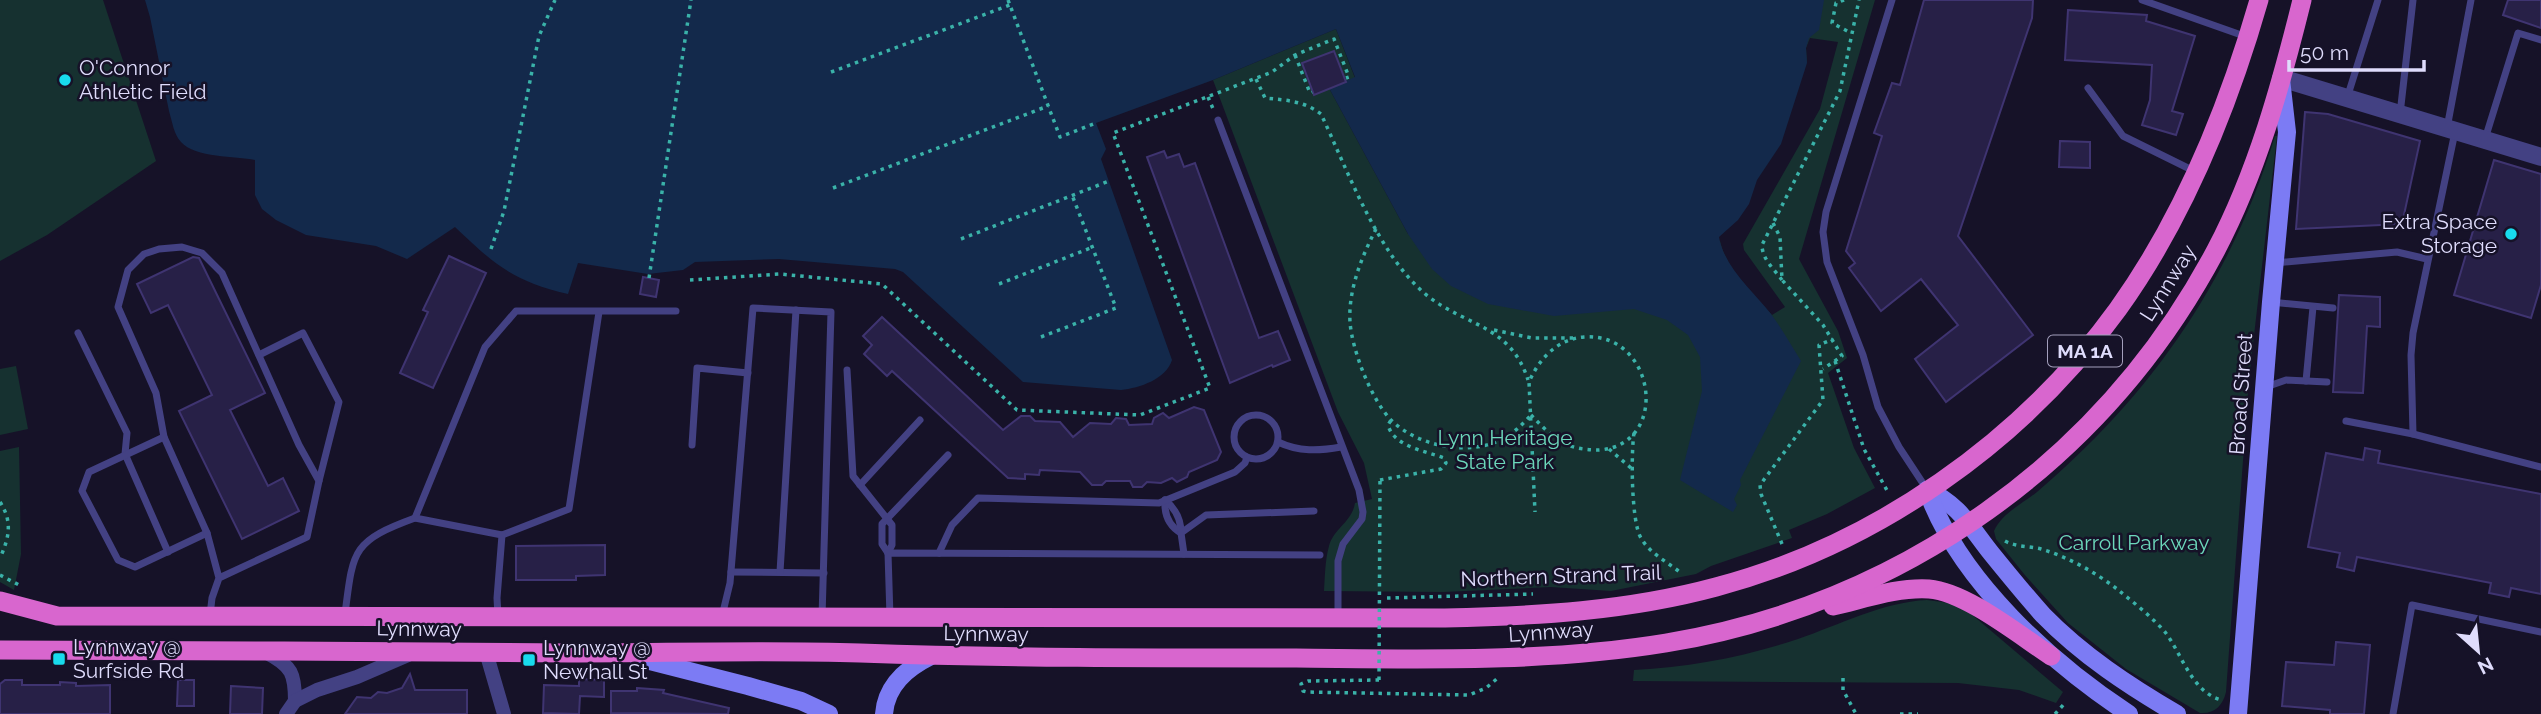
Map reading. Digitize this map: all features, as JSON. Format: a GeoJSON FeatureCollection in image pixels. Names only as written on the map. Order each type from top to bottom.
{"type":"FeatureCollection","features":[{"type":"Feature","properties":{"kind":"highway","name":"Lynnway"},"geometry":{"type":"LineString","coordinates":[[0,601],[57,616],[1480,617],[1618,607],[1684,595],[1749,578],[1812,553],[1875,522],[1927,490],[2016,422],[2079,359],[2118,309],[2154,254],[2197,172],[2248,37],[2259,0]]}},
{"type":"Feature","properties":{"kind":"highway","name":"Lynnway"},"geometry":{"type":"LineString","coordinates":[[0,650],[825,653],[1072,658],[1542,657],[1673,642],[1747,625],[1814,604],[1857,586],[1890,571],[1949,537],[2026,481],[2077,437],[2122,387],[2164,334],[2199,279],[2231,219],[2252,168],[2281,78],[2302,0]]}},
{"type":"Feature","properties":{"kind":"highway"},"geometry":{"type":"LineString","coordinates":[[1747,625],[1905,590],[1928,589],[1967,602],[2051,656]]}},
{"type":"Feature","properties":{"kind":"main road","name":"Broad Street"},"geometry":{"type":"LineString","coordinates":[[2238,714],[2270,302],[2287,132],[2281,78]]}},
{"type":"Feature","properties":{"kind":"main road"},"geometry":{"type":"LineString","coordinates":[[1927,490],[1948,500],[1995,544],[2032,602],[2063,634],[2115,675],[2177,714]]}},
{"type":"Feature","properties":{"kind":"main road"},"geometry":{"type":"LineString","coordinates":[[1927,490],[1949,537],[2014,619],[2051,656],[2129,714]]}},
{"type":"Feature","properties":{"kind":"main road"},"geometry":{"type":"LineString","coordinates":[[605,653],[662,663],[746,685],[801,701],[829,714]]}},
{"type":"Feature","properties":{"kind":"main road"},"geometry":{"type":"LineString","coordinates":[[884,714],[887,696],[902,675],[931,656]]}},
{"type":"Feature","properties":{"kind":"street"},"geometry":{"type":"LineString","coordinates":[[2281,78],[2541,157]]}},
{"type":"Feature","properties":{"kind":"street"},"geometry":{"type":"LineString","coordinates":[[261,650],[282,661],[289,668],[294,677],[295,701]]}},
{"type":"Feature","properties":{"kind":"street"},"geometry":{"type":"LineString","coordinates":[[286,714],[295,701],[317,690],[357,677],[416,652]]}},
{"type":"Feature","properties":{"kind":"street"},"geometry":{"type":"LineString","coordinates":[[486,652],[504,714]]}},
{"type":"Feature","properties":{"kind":"lane"},"geometry":{"type":"LineString","coordinates":[[1892,0],[1826,212],[1823,243],[1827,262],[1863,355],[1882,417],[1927,490]]}},
{"type":"Feature","properties":{"kind":"lane"},"geometry":{"type":"LineString","coordinates":[[2141,0],[2248,37]]}},
{"type":"Feature","properties":{"kind":"lane"},"geometry":{"type":"LineString","coordinates":[[2347,98],[2378,0]]}},
{"type":"Feature","properties":{"kind":"lane"},"geometry":{"type":"LineString","coordinates":[[2400,114],[2413,0]]}},
{"type":"Feature","properties":{"kind":"lane"},"geometry":{"type":"LineString","coordinates":[[2413,434],[2411,355],[2471,0]]}},
{"type":"Feature","properties":{"kind":"lane"},"geometry":{"type":"LineString","coordinates":[[2485,140],[2518,33],[2541,40]]}},
{"type":"Feature","properties":{"kind":"lane"},"geometry":{"type":"LineString","coordinates":[[2088,88],[2123,136],[2197,172]]}},
{"type":"Feature","properties":{"kind":"lane"},"geometry":{"type":"LineString","coordinates":[[1218,120],[1359,490],[1363,512],[1358,527],[1343,544],[1338,561],[1338,618]]}},
{"type":"Feature","properties":{"kind":"lane"},"geometry":{"type":"LineString","coordinates":[[210,616],[212,598],[219,578],[207,533],[164,438],[156,393],[118,307],[128,270],[144,254],[159,249],[182,247],[202,253],[222,273],[299,444],[319,481]]}},
{"type":"Feature","properties":{"kind":"lane"},"geometry":{"type":"LineString","coordinates":[[2274,263],[2397,252],[2427,259]]}},
{"type":"Feature","properties":{"kind":"lane"},"geometry":{"type":"LineString","coordinates":[[2270,302],[2333,308]]}},
{"type":"Feature","properties":{"kind":"lane"},"geometry":{"type":"LineString","coordinates":[[2306,381],[2313,307]]}},
{"type":"Feature","properties":{"kind":"lane"},"geometry":{"type":"LineString","coordinates":[[721,617],[731,572],[753,308],[831,312],[822,617]]}},
{"type":"Feature","properties":{"kind":"lane"},"geometry":{"type":"LineString","coordinates":[[780,572],[796,310]]}},
{"type":"Feature","properties":{"kind":"lane"},"geometry":{"type":"LineString","coordinates":[[415,518],[485,347],[516,311],[676,311]]}},
{"type":"Feature","properties":{"kind":"lane"},"geometry":{"type":"LineString","coordinates":[[345,616],[352,564],[357,551],[376,534],[415,518],[502,535],[569,509],[599,312]]}},
{"type":"Feature","properties":{"kind":"lane"},"geometry":{"type":"LineString","coordinates":[[78,333],[127,433],[125,454],[168,552]]}},
{"type":"Feature","properties":{"kind":"lane"},"geometry":{"type":"LineString","coordinates":[[219,578],[307,537],[339,402],[303,333],[259,355]]}},
{"type":"Feature","properties":{"kind":"lane"},"geometry":{"type":"LineString","coordinates":[[692,445],[697,368],[748,373]]}},
{"type":"Feature","properties":{"kind":"lane"},"geometry":{"type":"LineString","coordinates":[[847,370],[850,463],[853,476],[887,519]]}},
{"type":"Feature","properties":{"kind":"lane"},"geometry":{"type":"LineString","coordinates":[[2264,389],[2286,380],[2327,382]]}},
{"type":"Feature","properties":{"kind":"lane"},"geometry":{"type":"LineString","coordinates":[[1258,415],[1272,421],[1278,435],[1275,449],[1262,458],[1247,457],[1237,447],[1235,439],[1238,425],[1244,419],[1258,415]]}},
{"type":"Feature","properties":{"kind":"lane"},"geometry":{"type":"LineString","coordinates":[[860,485],[920,420]]}},
{"type":"Feature","properties":{"kind":"lane"},"geometry":{"type":"LineString","coordinates":[[2346,421],[2413,434],[2541,467]]}},
{"type":"Feature","properties":{"kind":"lane"},"geometry":{"type":"LineString","coordinates":[[164,438],[89,472],[82,491],[118,560],[135,567],[207,533]]}},
{"type":"Feature","properties":{"kind":"lane"},"geometry":{"type":"LineString","coordinates":[[1278,442],[1300,450],[1341,447]]}},
{"type":"Feature","properties":{"kind":"lane"},"geometry":{"type":"LineString","coordinates":[[890,617],[888,553],[882,544],[882,524],[948,455]]}},
{"type":"Feature","properties":{"kind":"lane"},"geometry":{"type":"LineString","coordinates":[[939,553],[952,525],[978,498],[1159,503],[1234,472],[1241,468],[1247,457]]}},
{"type":"Feature","properties":{"kind":"lane"},"geometry":{"type":"LineString","coordinates":[[1165,500],[1164,511],[1172,528],[1181,533]]}},
{"type":"Feature","properties":{"kind":"lane"},"geometry":{"type":"LineString","coordinates":[[1181,533],[1206,514],[1314,511]]}},
{"type":"Feature","properties":{"kind":"lane"},"geometry":{"type":"LineString","coordinates":[[1181,533],[1184,554]]}},
{"type":"Feature","properties":{"kind":"lane"},"geometry":{"type":"LineString","coordinates":[[499,617],[497,598],[502,535]]}},
{"type":"Feature","properties":{"kind":"lane"},"geometry":{"type":"LineString","coordinates":[[888,553],[1320,555]]}},
{"type":"Feature","properties":{"kind":"lane"},"geometry":{"type":"LineString","coordinates":[[731,572],[824,573]]}},
{"type":"Feature","properties":{"kind":"lane"},"geometry":{"type":"LineString","coordinates":[[2393,714],[2412,605],[2541,632]]}},
{"type":"Feature","properties":{"kind":"path"},"geometry":{"type":"LineString","coordinates":[[491,250],[504,211],[539,36],[555,0]]}},
{"type":"Feature","properties":{"kind":"path"},"geometry":{"type":"LineString","coordinates":[[649,278],[691,0]]}},
{"type":"Feature","properties":{"kind":"path"},"geometry":{"type":"LineString","coordinates":[[1844,0],[1836,4],[1832,23],[1851,33]]}},
{"type":"Feature","properties":{"kind":"path"},"geometry":{"type":"LineString","coordinates":[[1822,370],[1842,356],[1823,324],[1782,280],[1761,248],[1838,98],[1848,62],[1851,33],[1859,0]]}},
{"type":"Feature","properties":{"kind":"path"},"geometry":{"type":"LineString","coordinates":[[831,72],[1009,2],[1060,137],[1096,123]]}},
{"type":"Feature","properties":{"kind":"path"},"geometry":{"type":"LineString","coordinates":[[690,280],[780,274],[882,284],[1017,410],[1140,415],[1210,388],[1113,133],[1256,79],[1272,72],[1294,55],[1334,39],[1349,77],[1346,78]]}},
{"type":"Feature","properties":{"kind":"path"},"geometry":{"type":"LineString","coordinates":[[1294,55],[1310,93],[1312,92]]}},
{"type":"Feature","properties":{"kind":"path"},"geometry":{"type":"LineString","coordinates":[[1256,79],[1265,98],[1296,101],[1321,114],[1376,229],[1387,249],[1414,284],[1451,310],[1492,330],[1556,340],[1596,336],[1616,342],[1630,354],[1647,386],[1647,406],[1634,433],[1632,468],[1638,530],[1641,538],[1656,555],[1682,574]]}},
{"type":"Feature","properties":{"kind":"path"},"geometry":{"type":"LineString","coordinates":[[833,188],[1048,106]]}},
{"type":"Feature","properties":{"kind":"path"},"geometry":{"type":"LineString","coordinates":[[961,239],[1109,181]]}},
{"type":"Feature","properties":{"kind":"path"},"geometry":{"type":"LineString","coordinates":[[1041,337],[1116,308],[1072,195]]}},
{"type":"Feature","properties":{"kind":"path"},"geometry":{"type":"LineString","coordinates":[[1773,223],[1780,237],[1782,280]]}},
{"type":"Feature","properties":{"kind":"path"},"geometry":{"type":"LineString","coordinates":[[1376,229],[1357,276],[1350,307],[1350,323],[1367,379],[1378,402],[1391,420],[1423,440],[1466,447],[1483,446],[1500,440],[1517,430],[1531,415]]}},
{"type":"Feature","properties":{"kind":"path"},"geometry":{"type":"LineString","coordinates":[[999,284],[1093,247]]}},
{"type":"Feature","properties":{"kind":"path"},"geometry":{"type":"LineString","coordinates":[[1492,330],[1517,357],[1529,382],[1535,512]]}},
{"type":"Feature","properties":{"kind":"path"},"geometry":{"type":"LineString","coordinates":[[1529,382],[1537,364],[1545,355],[1561,344],[1578,338]]}},
{"type":"Feature","properties":{"kind":"path"},"geometry":{"type":"LineString","coordinates":[[1782,544],[1761,494],[1760,485],[1822,403],[1824,396],[1819,345],[1833,339]]}},
{"type":"Feature","properties":{"kind":"path"},"geometry":{"type":"LineString","coordinates":[[1835,361],[1864,449],[1889,494]]}},
{"type":"Feature","properties":{"kind":"path"},"geometry":{"type":"LineString","coordinates":[[1531,415],[1556,439],[1570,446],[1592,450],[1609,449],[1634,433]]}},
{"type":"Feature","properties":{"kind":"path"},"geometry":{"type":"LineString","coordinates":[[1391,420],[1389,430],[1395,437],[1444,458],[1446,463],[1441,469],[1380,480],[1379,680],[1308,681],[1301,684],[1303,691],[1469,695],[1486,688],[1499,677]]}},
{"type":"Feature","properties":{"kind":"path"},"geometry":{"type":"LineString","coordinates":[[1609,449],[1632,468]]}},
{"type":"Feature","properties":{"kind":"path"},"geometry":{"type":"LineString","coordinates":[[0,502],[6,511],[9,527],[8,541],[0,558]]}},
{"type":"Feature","properties":{"kind":"path"},"geometry":{"type":"LineString","coordinates":[[1995,544],[2009,543],[2042,549],[2082,566],[2116,589],[2165,633],[2198,685],[2219,700]]}},
{"type":"Feature","properties":{"kind":"path"},"geometry":{"type":"LineString","coordinates":[[0,575],[22,587]]}},
{"type":"Feature","properties":{"kind":"path","name":"Northern Strand Trail"},"geometry":{"type":"LineString","coordinates":[[1379,598],[1541,594]]}},
{"type":"Feature","properties":{"kind":"path"},"geometry":{"type":"LineString","coordinates":[[1843,678],[1843,690],[1856,714]]}},
{"type":"Feature","properties":{"kind":"path"},"geometry":{"type":"LineString","coordinates":[[2056,714],[2065,703]]}},
{"type":"Feature","properties":{"kind":"path"},"geometry":{"type":"LineString","coordinates":[[1900,714],[1918,714]]}},
{"type":"Feature","properties":{"kind":"green space","name":"O'Connor Athletic Field"},"geometry":{"type":"Polygon","coordinates":[[[0,0],[103,0],[156,161],[47,235],[0,261],[0,0]]]}},
{"type":"Feature","properties":{"kind":"green space","name":"Lynn Heritage State Park"},"geometry":{"type":"Polygon","coordinates":[[[1695,0],[1875,0],[1799,259],[1838,331],[1847,358],[1828,373],[1854,448],[1875,488],[1827,514],[1789,530],[1792,538],[1711,566],[1696,574],[1611,591],[1551,587],[1443,592],[1324,591],[1331,540],[1350,515],[1355,503],[1372,499],[1364,463],[1338,412],[1213,80],[1336,29],[1355,78],[1329,88],[1408,234],[1720,241],[1734,271],[1772,315],[1785,307],[1744,250],[1743,244],[1820,109],[1838,42],[1810,38],[1806,48],[1807,63],[1695,0]]]}},
{"type":"Feature","properties":{"kind":"green space","name":"Carroll Parkway"},"geometry":{"type":"Polygon","coordinates":[[[2275,136],[2249,379],[2226,692],[2218,708],[2200,713],[2126,669],[2068,623],[2024,574],[1996,539],[1994,531],[2007,514],[2044,486],[2095,438],[2126,405],[2180,335],[2204,298],[2244,220],[2275,136]]]}},
{"type":"Feature","properties":{"kind":"green space"},"geometry":{"type":"Polygon","coordinates":[[[16,366],[28,429],[0,435],[0,369],[16,366]]]}},
{"type":"Feature","properties":{"kind":"green space"},"geometry":{"type":"Polygon","coordinates":[[[19,447],[21,554],[14,590],[0,582],[0,451],[19,447]]]}},
{"type":"Feature","properties":{"kind":"green space"},"geometry":{"type":"Polygon","coordinates":[[[1927,600],[1949,603],[1970,613],[2063,692],[2056,703],[2019,690],[1958,683],[1633,681],[1634,670],[1696,664],[1737,656],[1798,639],[1894,605],[1927,600]]]}},
{"type":"Feature","properties":{"kind":"water"},"geometry":{"type":"Polygon","coordinates":[[[145,0],[1824,0],[1819,30],[1809,38],[1806,48],[1807,63],[1781,144],[1757,180],[1749,204],[1738,220],[1719,237],[1733,268],[1771,314],[1801,361],[1740,480],[1741,485],[1734,499],[1737,505],[1733,512],[1680,480],[1702,391],[1700,357],[1688,335],[1667,320],[1634,309],[1554,316],[1488,304],[1451,286],[1432,269],[1408,234],[1329,88],[1355,77],[1336,29],[1213,80],[1096,123],[1106,149],[1101,159],[1172,360],[1169,367],[1158,377],[1136,387],[1121,390],[1023,382],[903,272],[895,269],[779,259],[695,262],[683,270],[648,274],[578,263],[568,294],[533,283],[506,270],[455,227],[407,259],[376,246],[306,235],[276,220],[262,209],[255,195],[255,160],[216,156],[196,151],[181,142],[169,111],[145,0]]]}},
{"type":"Feature","properties":{"kind":"building"},"geometry":{"type":"Polygon","coordinates":[[[1924,0],[2033,0],[2032,18],[1958,236],[2033,335],[1946,402],[1915,359],[1958,325],[1921,279],[1881,311],[1849,268],[1855,263],[1846,251],[1882,136],[1874,133],[1892,83],[1900,85],[1924,0]]]}},
{"type":"Feature","properties":{"kind":"building"},"geometry":{"type":"Polygon","coordinates":[[[2508,0],[2541,0],[2541,28],[2503,15],[2508,0]]]}},
{"type":"Feature","properties":{"kind":"building"},"geometry":{"type":"Polygon","coordinates":[[[2068,10],[2147,15],[2146,21],[2195,36],[2172,111],[2183,114],[2176,135],[2142,125],[2150,100],[2152,65],[2065,60],[2068,10]]]}},
{"type":"Feature","properties":{"kind":"building"},"geometry":{"type":"Polygon","coordinates":[[[1334,51],[1346,82],[1314,95],[1302,63],[1334,51]]]}},
{"type":"Feature","properties":{"kind":"building"},"geometry":{"type":"Polygon","coordinates":[[[2305,112],[2328,114],[2420,141],[2402,224],[2296,229],[2305,112]]]}},
{"type":"Feature","properties":{"kind":"building"},"geometry":{"type":"Polygon","coordinates":[[[2060,141],[2090,142],[2090,168],[2059,167],[2060,141]]]}},
{"type":"Feature","properties":{"kind":"building"},"geometry":{"type":"Polygon","coordinates":[[[1164,151],[1167,158],[1179,154],[1184,167],[1195,163],[1259,338],[1278,331],[1290,360],[1230,383],[1147,157],[1164,151]]]}},
{"type":"Feature","properties":{"kind":"building"},"geometry":{"type":"Polygon","coordinates":[[[2494,160],[2541,174],[2541,285],[2531,318],[2454,295],[2494,160]]]}},
{"type":"Feature","properties":{"kind":"building"},"geometry":{"type":"Polygon","coordinates":[[[449,256],[486,273],[433,388],[400,373],[428,312],[423,310],[449,256]]]}},
{"type":"Feature","properties":{"kind":"building"},"geometry":{"type":"Polygon","coordinates":[[[193,257],[199,258],[265,393],[230,410],[268,486],[283,478],[299,511],[242,539],[179,411],[212,395],[168,305],[151,313],[137,284],[193,257]]]}},
{"type":"Feature","properties":{"kind":"building"},"geometry":{"type":"Polygon","coordinates":[[[643,277],[659,280],[656,297],[640,294],[643,277]]]}},
{"type":"Feature","properties":{"kind":"building"},"geometry":{"type":"Polygon","coordinates":[[[2339,295],[2380,297],[2380,327],[2367,326],[2363,393],[2333,392],[2339,295]]]}},
{"type":"Feature","properties":{"kind":"building"},"geometry":{"type":"Polygon","coordinates":[[[882,317],[1003,430],[1021,416],[1030,416],[1035,421],[1060,422],[1073,437],[1090,423],[1111,424],[1116,418],[1126,419],[1129,425],[1152,424],[1154,418],[1163,413],[1169,418],[1194,407],[1204,410],[1221,452],[1217,460],[1189,472],[1187,477],[1177,482],[1172,478],[1161,483],[1147,482],[1142,487],[1133,487],[1130,481],[1106,481],[1102,485],[1092,485],[1080,472],[1040,470],[1039,475],[1025,474],[1025,479],[1008,478],[892,371],[887,376],[864,354],[872,345],[863,336],[882,317]]]}},
{"type":"Feature","properties":{"kind":"building"},"geometry":{"type":"Polygon","coordinates":[[[2365,448],[2380,451],[2378,463],[2541,494],[2541,594],[2511,588],[2509,597],[2489,593],[2491,583],[2357,557],[2354,571],[2337,567],[2340,553],[2308,547],[2326,453],[2363,460],[2365,448]]]}},
{"type":"Feature","properties":{"kind":"building"},"geometry":{"type":"Polygon","coordinates":[[[605,545],[605,575],[576,576],[576,580],[516,580],[516,546],[605,545]]]}},
{"type":"Feature","properties":{"kind":"building"},"geometry":{"type":"Polygon","coordinates":[[[2336,642],[2370,645],[2364,714],[2330,714],[2330,710],[2282,706],[2286,662],[2334,665],[2336,642]]]}},
{"type":"Feature","properties":{"kind":"building"},"geometry":{"type":"Polygon","coordinates":[[[410,674],[415,690],[467,690],[467,714],[345,714],[357,697],[371,698],[378,692],[387,693],[402,688],[410,674]]]}},
{"type":"Feature","properties":{"kind":"building"},"geometry":{"type":"Polygon","coordinates":[[[579,679],[604,680],[604,697],[580,696],[579,714],[543,713],[544,685],[579,686],[579,679]]]}},
{"type":"Feature","properties":{"kind":"building"},"geometry":{"type":"Polygon","coordinates":[[[5,680],[22,680],[22,685],[60,685],[60,682],[76,683],[76,686],[110,685],[110,714],[0,714],[0,684],[5,680]]]}},
{"type":"Feature","properties":{"kind":"building"},"geometry":{"type":"Polygon","coordinates":[[[178,680],[194,680],[194,706],[177,706],[178,680]]]}},
{"type":"Feature","properties":{"kind":"building"},"geometry":{"type":"Polygon","coordinates":[[[231,686],[263,688],[262,714],[230,714],[231,686]]]}},
{"type":"Feature","properties":{"kind":"building"},"geometry":{"type":"Polygon","coordinates":[[[637,688],[664,690],[663,693],[729,708],[728,714],[611,713],[611,691],[637,691],[637,688]]]}},
{"type":"Feature","properties":{"kind":"place","name":"O'Connor Athletic Field"},"geometry":{"type":"Point","coordinates":[65,80]}},
{"type":"Feature","properties":{"kind":"place","name":"Extra Space Storage"},"geometry":{"type":"Point","coordinates":[2511,234]}},
{"type":"Feature","properties":{"kind":"place","name":"Lynnway @ Surfside Rd"},"geometry":{"type":"Point","coordinates":[59,659]}},
{"type":"Feature","properties":{"kind":"place","name":"Lynnway @ Newhall St"},"geometry":{"type":"Point","coordinates":[529,660]}}]}
